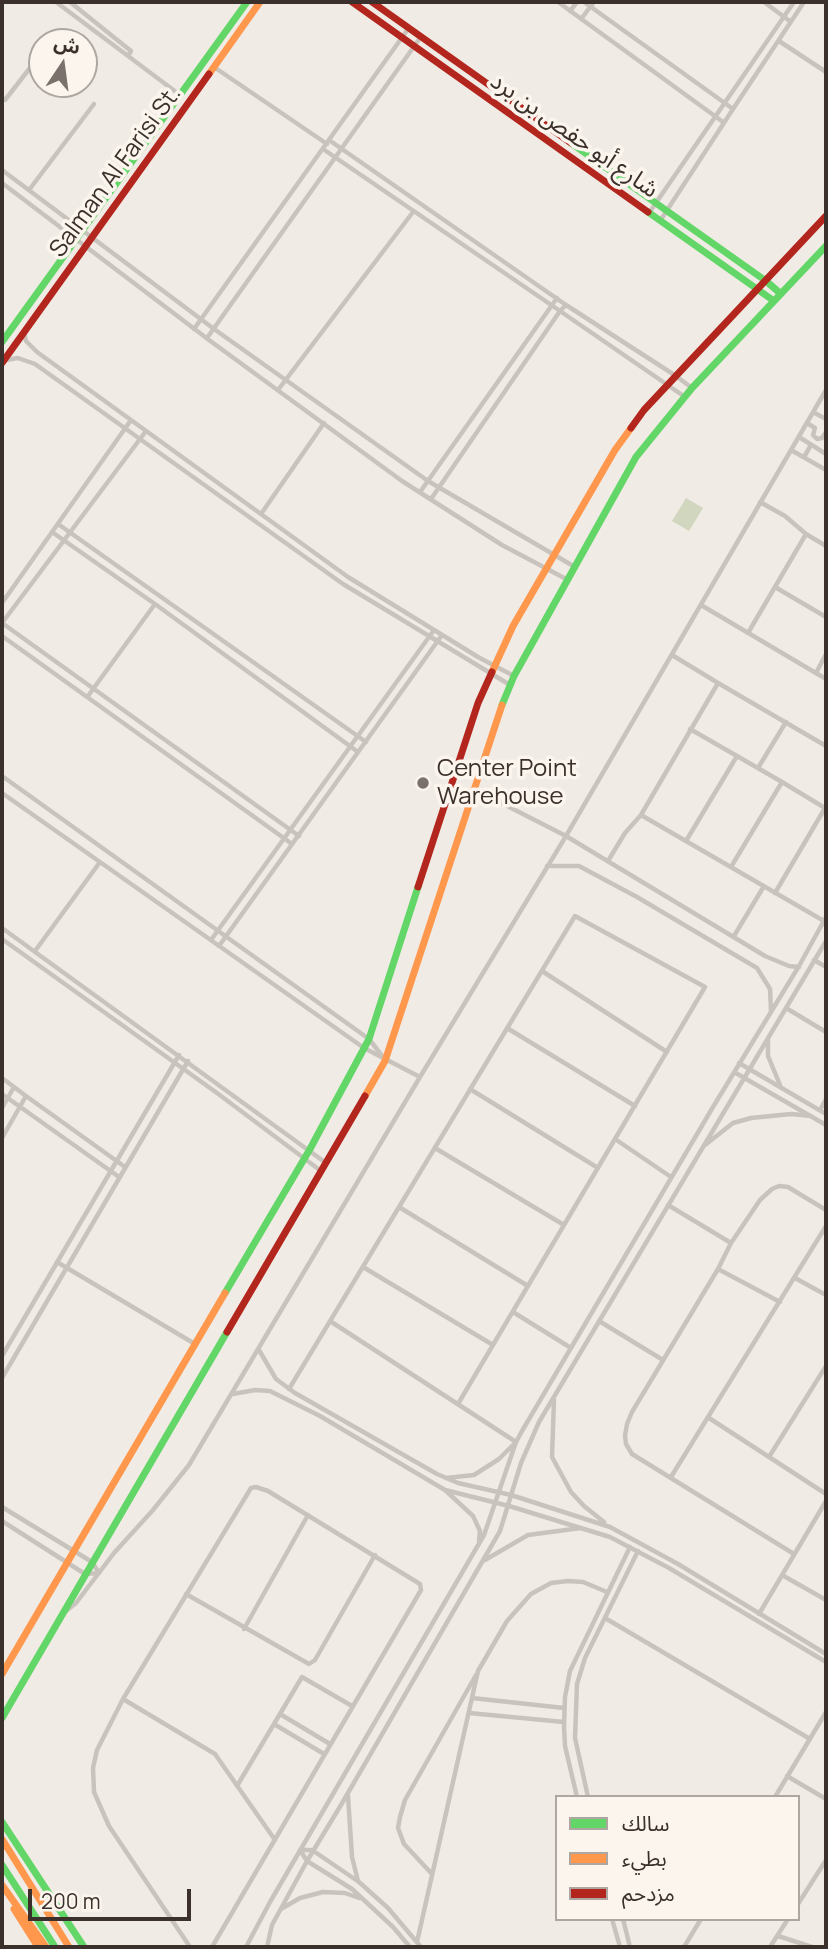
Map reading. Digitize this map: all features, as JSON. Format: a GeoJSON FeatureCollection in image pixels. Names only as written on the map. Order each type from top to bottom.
{"type":"FeatureCollection","features":[{"type":"Feature","properties":{"kind":"main road","name":"Salman Al Farisi St."},"geometry":{"type":"LineString","coordinates":[[2,342],[247,2]]}},
{"type":"Feature","properties":{"kind":"main road","name":"Salman Al Farisi St."},"geometry":{"type":"LineString","coordinates":[[2,362],[260,2]]}},
{"type":"Feature","properties":{"kind":"main road","name":"شارع أبو حفص بن برد"},"geometry":{"type":"LineString","coordinates":[[352,2],[774,301]]}},
{"type":"Feature","properties":{"kind":"main road","name":"شارع أبو حفص بن برد"},"geometry":{"type":"LineString","coordinates":[[372,2],[781,294]]}},
{"type":"Feature","properties":{"kind":"main road"},"geometry":{"type":"LineString","coordinates":[[2,1674],[310,1149],[369,1040],[473,716],[513,626],[615,450],[644,410],[826,216]]}},
{"type":"Feature","properties":{"kind":"main road"},"geometry":{"type":"LineString","coordinates":[[2,1718],[385,1061],[510,685],[636,457],[692,388],[826,246]]}},
{"type":"Feature","properties":{"kind":"main road"},"geometry":{"type":"LineString","coordinates":[[2,1822],[84,1947]]}},
{"type":"Feature","properties":{"kind":"main road"},"geometry":{"type":"LineString","coordinates":[[2,1839],[69,1947]]}},
{"type":"Feature","properties":{"kind":"main road"},"geometry":{"type":"LineString","coordinates":[[2,1865],[55,1947]]}},
{"type":"Feature","properties":{"kind":"main road"},"geometry":{"type":"LineString","coordinates":[[2,1887],[38,1947]]}},
{"type":"Feature","properties":{"kind":"main road"},"geometry":{"type":"LineString","coordinates":[[2,1887],[46,1947]]}},
{"type":"Feature","properties":{"kind":"street"},"geometry":{"type":"LineString","coordinates":[[56,2],[180,95]]}},
{"type":"Feature","properties":{"kind":"street"},"geometry":{"type":"LineString","coordinates":[[70,2],[131,51],[128,55]]}},
{"type":"Feature","properties":{"kind":"street"},"geometry":{"type":"LineString","coordinates":[[558,2],[723,122]]}},
{"type":"Feature","properties":{"kind":"street"},"geometry":{"type":"LineString","coordinates":[[570,11],[577,2]]}},
{"type":"Feature","properties":{"kind":"street"},"geometry":{"type":"LineString","coordinates":[[584,2],[592,4],[733,109]]}},
{"type":"Feature","properties":{"kind":"street"},"geometry":{"type":"LineString","coordinates":[[764,2],[791,22]]}},
{"type":"Feature","properties":{"kind":"street"},"geometry":{"type":"LineString","coordinates":[[649,213],[793,2],[800,8]]}},
{"type":"Feature","properties":{"kind":"street"},"geometry":{"type":"LineString","coordinates":[[660,221],[804,2]]}},
{"type":"Feature","properties":{"kind":"street"},"geometry":{"type":"LineString","coordinates":[[581,19],[592,4]]}},
{"type":"Feature","properties":{"kind":"street"},"geometry":{"type":"LineString","coordinates":[[194,329],[408,29]]}},
{"type":"Feature","properties":{"kind":"street"},"geometry":{"type":"LineString","coordinates":[[207,338],[420,38]]}},
{"type":"Feature","properties":{"kind":"street"},"geometry":{"type":"LineString","coordinates":[[779,41],[826,72]]}},
{"type":"Feature","properties":{"kind":"street"},"geometry":{"type":"LineString","coordinates":[[214,67],[340,148],[566,305],[692,388]]}},
{"type":"Feature","properties":{"kind":"street"},"geometry":{"type":"LineString","coordinates":[[2,98],[5,100],[28,70]]}},
{"type":"Feature","properties":{"kind":"street"},"geometry":{"type":"LineString","coordinates":[[29,190],[94,104]]}},
{"type":"Feature","properties":{"kind":"street"},"geometry":{"type":"LineString","coordinates":[[323,149],[685,397]]}},
{"type":"Feature","properties":{"kind":"street"},"geometry":{"type":"LineString","coordinates":[[2,170],[214,329],[428,481],[575,567]]}},
{"type":"Feature","properties":{"kind":"street"},"geometry":{"type":"LineString","coordinates":[[2,183],[194,329],[420,492],[502,545],[568,580]]}},
{"type":"Feature","properties":{"kind":"street"},"geometry":{"type":"LineString","coordinates":[[278,390],[413,212]]}},
{"type":"Feature","properties":{"kind":"street"},"geometry":{"type":"LineString","coordinates":[[420,492],[557,298]]}},
{"type":"Feature","properties":{"kind":"street"},"geometry":{"type":"LineString","coordinates":[[431,499],[566,305]]}},
{"type":"Feature","properties":{"kind":"street"},"geometry":{"type":"LineString","coordinates":[[24,333],[26,341],[37,352],[348,577],[514,676]]}},
{"type":"Feature","properties":{"kind":"street"},"geometry":{"type":"LineString","coordinates":[[2,362],[18,358],[28,360],[343,584],[510,685]]}},
{"type":"Feature","properties":{"kind":"street"},"geometry":{"type":"LineString","coordinates":[[63,1614],[76,1603],[189,1465],[566,836],[826,390]]}},
{"type":"Feature","properties":{"kind":"street"},"geometry":{"type":"LineString","coordinates":[[813,412],[824,418],[815,428],[813,435],[817,439],[822,438],[826,432]]}},
{"type":"Feature","properties":{"kind":"street"},"geometry":{"type":"LineString","coordinates":[[2,603],[131,420]]}},
{"type":"Feature","properties":{"kind":"street"},"geometry":{"type":"LineString","coordinates":[[261,514],[324,423]]}},
{"type":"Feature","properties":{"kind":"street"},"geometry":{"type":"LineString","coordinates":[[807,423],[815,428]]}},
{"type":"Feature","properties":{"kind":"street"},"geometry":{"type":"LineString","coordinates":[[146,431],[2,623],[299,836]]}},
{"type":"Feature","properties":{"kind":"street"},"geometry":{"type":"LineString","coordinates":[[799,437],[826,454]]}},
{"type":"Feature","properties":{"kind":"street"},"geometry":{"type":"LineString","coordinates":[[804,457],[811,445]]}},
{"type":"Feature","properties":{"kind":"street"},"geometry":{"type":"LineString","coordinates":[[791,450],[826,470]]}},
{"type":"Feature","properties":{"kind":"street"},"geometry":{"type":"LineString","coordinates":[[761,502],[826,546]]}},
{"type":"Feature","properties":{"kind":"street"},"geometry":{"type":"LineString","coordinates":[[58,524],[366,742]]}},
{"type":"Feature","properties":{"kind":"street"},"geometry":{"type":"LineString","coordinates":[[52,532],[358,752]]}},
{"type":"Feature","properties":{"kind":"street"},"geometry":{"type":"LineString","coordinates":[[748,633],[806,534]]}},
{"type":"Feature","properties":{"kind":"street"},"geometry":{"type":"LineString","coordinates":[[775,587],[826,617]]}},
{"type":"Feature","properties":{"kind":"street"},"geometry":{"type":"LineString","coordinates":[[148,599],[154,590]]}},
{"type":"Feature","properties":{"kind":"street"},"geometry":{"type":"LineString","coordinates":[[88,696],[155,604]]}},
{"type":"Feature","properties":{"kind":"street"},"geometry":{"type":"LineString","coordinates":[[701,605],[826,679]]}},
{"type":"Feature","properties":{"kind":"street"},"geometry":{"type":"LineString","coordinates":[[211,940],[434,630]]}},
{"type":"Feature","properties":{"kind":"street"},"geometry":{"type":"LineString","coordinates":[[219,946],[442,635]]}},
{"type":"Feature","properties":{"kind":"street"},"geometry":{"type":"LineString","coordinates":[[2,636],[292,844]]}},
{"type":"Feature","properties":{"kind":"street"},"geometry":{"type":"LineString","coordinates":[[671,654],[826,746]]}},
{"type":"Feature","properties":{"kind":"street"},"geometry":{"type":"LineString","coordinates":[[816,673],[826,654]]}},
{"type":"Feature","properties":{"kind":"street"},"geometry":{"type":"LineString","coordinates":[[608,861],[625,833],[641,815],[718,683]]}},
{"type":"Feature","properties":{"kind":"street"},"geometry":{"type":"LineString","coordinates":[[758,768],[786,722]]}},
{"type":"Feature","properties":{"kind":"street"},"geometry":{"type":"LineString","coordinates":[[690,729],[825,807],[775,893]]}},
{"type":"Feature","properties":{"kind":"street"},"geometry":{"type":"LineString","coordinates":[[686,841],[737,757]]}},
{"type":"Feature","properties":{"kind":"street"},"geometry":{"type":"LineString","coordinates":[[2,776],[369,1040],[385,1061]]}},
{"type":"Feature","properties":{"kind":"street"},"geometry":{"type":"LineString","coordinates":[[731,867],[782,782]]}},
{"type":"Feature","properties":{"kind":"street"},"geometry":{"type":"LineString","coordinates":[[474,789],[566,836],[779,962],[799,966]]}},
{"type":"Feature","properties":{"kind":"street"},"geometry":{"type":"LineString","coordinates":[[2,793],[364,1048],[420,1077]]}},
{"type":"Feature","properties":{"kind":"street"},"geometry":{"type":"LineString","coordinates":[[246,1947],[479,1545],[497,1503],[516,1442],[825,919],[641,815]]}},
{"type":"Feature","properties":{"kind":"street"},"geometry":{"type":"LineString","coordinates":[[35,951],[100,862]]}},
{"type":"Feature","properties":{"kind":"street"},"geometry":{"type":"LineString","coordinates":[[547,866],[579,866],[757,968],[770,989],[770,1015]]}},
{"type":"Feature","properties":{"kind":"street"},"geometry":{"type":"LineString","coordinates":[[734,936],[764,886]]}},
{"type":"Feature","properties":{"kind":"street"},"geometry":{"type":"LineString","coordinates":[[289,1389],[575,916],[705,987],[458,1404]]}},
{"type":"Feature","properties":{"kind":"street"},"geometry":{"type":"LineString","coordinates":[[2,928],[327,1163]]}},
{"type":"Feature","properties":{"kind":"street"},"geometry":{"type":"LineString","coordinates":[[2,939],[322,1172]]}},
{"type":"Feature","properties":{"kind":"street"},"geometry":{"type":"LineString","coordinates":[[267,1947],[272,1925],[313,1850],[500,1531],[529,1440],[826,941]]}},
{"type":"Feature","properties":{"kind":"street"},"geometry":{"type":"LineString","coordinates":[[814,960],[826,967]]}},
{"type":"Feature","properties":{"kind":"street"},"geometry":{"type":"LineString","coordinates":[[542,971],[667,1052]]}},
{"type":"Feature","properties":{"kind":"street"},"geometry":{"type":"LineString","coordinates":[[786,1008],[826,1032]]}},
{"type":"Feature","properties":{"kind":"street"},"geometry":{"type":"LineString","coordinates":[[507,1028],[635,1106]]}},
{"type":"Feature","properties":{"kind":"street"},"geometry":{"type":"LineString","coordinates":[[768,1038],[768,1056],[780,1086]]}},
{"type":"Feature","properties":{"kind":"street"},"geometry":{"type":"LineString","coordinates":[[2,1356],[179,1055]]}},
{"type":"Feature","properties":{"kind":"street"},"geometry":{"type":"LineString","coordinates":[[2,1378],[188,1061]]}},
{"type":"Feature","properties":{"kind":"street"},"geometry":{"type":"LineString","coordinates":[[739,1063],[826,1114]]}},
{"type":"Feature","properties":{"kind":"street"},"geometry":{"type":"LineString","coordinates":[[734,1072],[826,1125]]}},
{"type":"Feature","properties":{"kind":"street"},"geometry":{"type":"LineString","coordinates":[[2,1078],[125,1167]]}},
{"type":"Feature","properties":{"kind":"street"},"geometry":{"type":"LineString","coordinates":[[2,1108],[14,1087]]}},
{"type":"Feature","properties":{"kind":"street"},"geometry":{"type":"LineString","coordinates":[[470,1089],[598,1168]]}},
{"type":"Feature","properties":{"kind":"street"},"geometry":{"type":"LineString","coordinates":[[2,1094],[119,1177]]}},
{"type":"Feature","properties":{"kind":"street"},"geometry":{"type":"LineString","coordinates":[[2,1138],[26,1096]]}},
{"type":"Feature","properties":{"kind":"street"},"geometry":{"type":"LineString","coordinates":[[820,1110],[826,1099]]}},
{"type":"Feature","properties":{"kind":"street"},"geometry":{"type":"LineString","coordinates":[[702,1148],[733,1124],[751,1118],[790,1114],[811,1116]]}},
{"type":"Feature","properties":{"kind":"street"},"geometry":{"type":"LineString","coordinates":[[615,1139],[671,1177]]}},
{"type":"Feature","properties":{"kind":"street"},"geometry":{"type":"LineString","coordinates":[[435,1148],[564,1225]]}},
{"type":"Feature","properties":{"kind":"street"},"geometry":{"type":"LineString","coordinates":[[794,1555],[632,1454],[626,1444],[626,1424],[760,1200],[779,1186],[788,1187],[826,1210]]}},
{"type":"Feature","properties":{"kind":"street"},"geometry":{"type":"LineString","coordinates":[[668,1205],[732,1243]]}},
{"type":"Feature","properties":{"kind":"street"},"geometry":{"type":"LineString","coordinates":[[399,1207],[528,1286]]}},
{"type":"Feature","properties":{"kind":"street"},"geometry":{"type":"LineString","coordinates":[[671,1477],[826,1226]]}},
{"type":"Feature","properties":{"kind":"street"},"geometry":{"type":"LineString","coordinates":[[57,1262],[195,1344]]}},
{"type":"Feature","properties":{"kind":"street"},"geometry":{"type":"LineString","coordinates":[[363,1267],[493,1345]]}},
{"type":"Feature","properties":{"kind":"street"},"geometry":{"type":"LineString","coordinates":[[718,1269],[780,1302]]}},
{"type":"Feature","properties":{"kind":"street"},"geometry":{"type":"LineString","coordinates":[[795,1278],[826,1296]]}},
{"type":"Feature","properties":{"kind":"street"},"geometry":{"type":"LineString","coordinates":[[513,1312],[571,1348]]}},
{"type":"Feature","properties":{"kind":"street"},"geometry":{"type":"LineString","coordinates":[[330,1321],[516,1442]]}},
{"type":"Feature","properties":{"kind":"street"},"geometry":{"type":"LineString","coordinates":[[599,1321],[663,1360]]}},
{"type":"Feature","properties":{"kind":"street"},"geometry":{"type":"LineString","coordinates":[[259,1349],[276,1379],[289,1389],[446,1478],[511,1495],[610,1527]]}},
{"type":"Feature","properties":{"kind":"street"},"geometry":{"type":"LineString","coordinates":[[769,1457],[826,1366]]}},
{"type":"Feature","properties":{"kind":"street"},"geometry":{"type":"LineString","coordinates":[[232,1394],[255,1390],[282,1395],[445,1490],[473,1516],[480,1531],[479,1545]]}},
{"type":"Feature","properties":{"kind":"street"},"geometry":{"type":"LineString","coordinates":[[554,1397],[552,1457],[571,1492],[584,1506],[610,1527],[678,1564],[826,1654]]}},
{"type":"Feature","properties":{"kind":"street"},"geometry":{"type":"LineString","coordinates":[[709,1418],[826,1493]]}},
{"type":"Feature","properties":{"kind":"street"},"geometry":{"type":"LineString","coordinates":[[446,1478],[474,1475],[499,1459],[516,1442]]}},
{"type":"Feature","properties":{"kind":"street"},"geometry":{"type":"LineString","coordinates":[[187,1946],[110,1826],[94,1792],[93,1769],[97,1750],[123,1699],[251,1488],[256,1487],[416,1579],[421,1590],[212,1947]]}},
{"type":"Feature","properties":{"kind":"street"},"geometry":{"type":"LineString","coordinates":[[445,1490],[584,1528],[630,1547],[826,1662]]}},
{"type":"Feature","properties":{"kind":"street"},"geometry":{"type":"LineString","coordinates":[[759,1614],[826,1501]]}},
{"type":"Feature","properties":{"kind":"street"},"geometry":{"type":"LineString","coordinates":[[2,1507],[75,1550],[92,1562],[99,1573]]}},
{"type":"Feature","properties":{"kind":"street"},"geometry":{"type":"LineString","coordinates":[[244,1629],[308,1516]]}},
{"type":"Feature","properties":{"kind":"street"},"geometry":{"type":"LineString","coordinates":[[2,1521],[85,1574],[99,1573]]}},
{"type":"Feature","properties":{"kind":"street"},"geometry":{"type":"LineString","coordinates":[[482,1563],[528,1535],[584,1528]]}},
{"type":"Feature","properties":{"kind":"street"},"geometry":{"type":"LineString","coordinates":[[577,1795],[565,1746],[564,1708],[570,1671],[630,1547]]}},
{"type":"Feature","properties":{"kind":"street"},"geometry":{"type":"LineString","coordinates":[[587,1795],[578,1762],[575,1738],[577,1684],[585,1658],[638,1551]]}},
{"type":"Feature","properties":{"kind":"street"},"geometry":{"type":"LineString","coordinates":[[186,1594],[309,1664],[315,1660],[374,1555]]}},
{"type":"Feature","properties":{"kind":"street"},"geometry":{"type":"LineString","coordinates":[[782,1575],[826,1600]]}},
{"type":"Feature","properties":{"kind":"street"},"geometry":{"type":"LineString","coordinates":[[432,1874],[408,1851],[398,1828],[405,1800],[507,1621],[531,1594],[551,1583],[583,1582],[607,1592]]}},
{"type":"Feature","properties":{"kind":"street"},"geometry":{"type":"LineString","coordinates":[[605,1618],[810,1739]]}},
{"type":"Feature","properties":{"kind":"street"},"geometry":{"type":"LineString","coordinates":[[417,1942],[478,1671]]}},
{"type":"Feature","properties":{"kind":"street"},"geometry":{"type":"LineString","coordinates":[[237,1786],[302,1677],[352,1706]]}},
{"type":"Feature","properties":{"kind":"street"},"geometry":{"type":"LineString","coordinates":[[123,1699],[215,1754],[275,1840]]}},
{"type":"Feature","properties":{"kind":"street"},"geometry":{"type":"LineString","coordinates":[[461,1702],[472,1700],[564,1708]]}},
{"type":"Feature","properties":{"kind":"street"},"geometry":{"type":"LineString","coordinates":[[469,1713],[564,1722]]}},
{"type":"Feature","properties":{"kind":"street"},"geometry":{"type":"LineString","coordinates":[[280,1714],[330,1744]]}},
{"type":"Feature","properties":{"kind":"street"},"geometry":{"type":"LineString","coordinates":[[776,1795],[826,1714]]}},
{"type":"Feature","properties":{"kind":"street"},"geometry":{"type":"LineString","coordinates":[[274,1724],[324,1754]]}},
{"type":"Feature","properties":{"kind":"street"},"geometry":{"type":"LineString","coordinates":[[788,1776],[826,1799]]}},
{"type":"Feature","properties":{"kind":"street"},"geometry":{"type":"LineString","coordinates":[[349,1791],[352,1857],[359,1882]]}},
{"type":"Feature","properties":{"kind":"street"},"geometry":{"type":"LineString","coordinates":[[300,1850],[313,1850],[359,1882],[388,1908],[421,1947]]}},
{"type":"Feature","properties":{"kind":"street"},"geometry":{"type":"LineString","coordinates":[[300,1850],[307,1861],[352,1889],[393,1927],[410,1947]]}},
{"type":"Feature","properties":{"kind":"street"},"geometry":{"type":"LineString","coordinates":[[800,1900],[826,1860]]}},
{"type":"Feature","properties":{"kind":"street"},"geometry":{"type":"LineString","coordinates":[[280,1909],[300,1898],[323,1892],[345,1893],[363,1899]]}},
{"type":"Feature","properties":{"kind":"street"},"geometry":{"type":"LineString","coordinates":[[613,1921],[620,1947]]}},
{"type":"Feature","properties":{"kind":"street"},"geometry":{"type":"LineString","coordinates":[[623,1921],[630,1947]]}},
{"type":"Feature","properties":{"kind":"street"},"geometry":{"type":"LineString","coordinates":[[684,1947],[700,1921]]}},
{"type":"Feature","properties":{"kind":"street"},"geometry":{"type":"LineString","coordinates":[[770,1947],[787,1921]]}},
{"type":"Feature","properties":{"kind":"street"},"geometry":{"type":"LineString","coordinates":[[778,1936],[812,1947]]}},
{"type":"Feature","properties":{"kind":"green space"},"geometry":{"type":"Polygon","coordinates":[[[686,498],[703,508],[689,531],[672,521],[686,498]]]}},
{"type":"Feature","properties":{"kind":"traffic: fast"},"geometry":{"type":"LineString","coordinates":[[2,342],[247,2]]}},
{"type":"Feature","properties":{"kind":"traffic: fast"},"geometry":{"type":"LineString","coordinates":[[571,143],[781,294]]}},
{"type":"Feature","properties":{"kind":"traffic: fast"},"geometry":{"type":"LineString","coordinates":[[648,212],[774,301]]}},
{"type":"Feature","properties":{"kind":"traffic: fast"},"geometry":{"type":"LineString","coordinates":[[502,705],[514,676],[636,457],[692,388],[826,246]]}},
{"type":"Feature","properties":{"kind":"traffic: fast"},"geometry":{"type":"LineString","coordinates":[[225,1293],[310,1149],[369,1039],[418,887]]}},
{"type":"Feature","properties":{"kind":"traffic: fast"},"geometry":{"type":"LineString","coordinates":[[2,1718],[227,1332]]}},
{"type":"Feature","properties":{"kind":"traffic: fast"},"geometry":{"type":"LineString","coordinates":[[2,1822],[84,1947]]}},
{"type":"Feature","properties":{"kind":"traffic: fast"},"geometry":{"type":"LineString","coordinates":[[2,1865],[55,1947]]}},
{"type":"Feature","properties":{"kind":"traffic: slow"},"geometry":{"type":"LineString","coordinates":[[209,74],[260,2]]}},
{"type":"Feature","properties":{"kind":"traffic: slow"},"geometry":{"type":"LineString","coordinates":[[492,672],[513,626],[615,450],[631,428]]}},
{"type":"Feature","properties":{"kind":"traffic: slow"},"geometry":{"type":"LineString","coordinates":[[365,1096],[385,1061],[502,705]]}},
{"type":"Feature","properties":{"kind":"traffic: slow"},"geometry":{"type":"LineString","coordinates":[[2,1674],[225,1293]]}},
{"type":"Feature","properties":{"kind":"traffic: slow"},"geometry":{"type":"LineString","coordinates":[[2,1839],[69,1947]]}},
{"type":"Feature","properties":{"kind":"traffic: slow"},"geometry":{"type":"LineString","coordinates":[[2,1885],[46,1947]]}},
{"type":"Feature","properties":{"kind":"traffic: slow"},"geometry":{"type":"LineString","coordinates":[[14,1909],[38,1947]]}},
{"type":"Feature","properties":{"kind":"traffic: jam"},"geometry":{"type":"LineString","coordinates":[[352,2],[648,212]]}},
{"type":"Feature","properties":{"kind":"traffic: jam"},"geometry":{"type":"LineString","coordinates":[[372,2],[571,143]]}},
{"type":"Feature","properties":{"kind":"traffic: jam"},"geometry":{"type":"LineString","coordinates":[[2,363],[209,74]]}},
{"type":"Feature","properties":{"kind":"traffic: jam"},"geometry":{"type":"LineString","coordinates":[[631,428],[644,410],[826,216]]}},
{"type":"Feature","properties":{"kind":"traffic: jam"},"geometry":{"type":"LineString","coordinates":[[418,887],[478,703],[492,672]]}},
{"type":"Feature","properties":{"kind":"traffic: jam"},"geometry":{"type":"LineString","coordinates":[[227,1332],[365,1096]]}},
{"type":"Feature","properties":{"kind":"place","name":"Center Point Warehouse"},"geometry":{"type":"Point","coordinates":[423,783]}}]}
